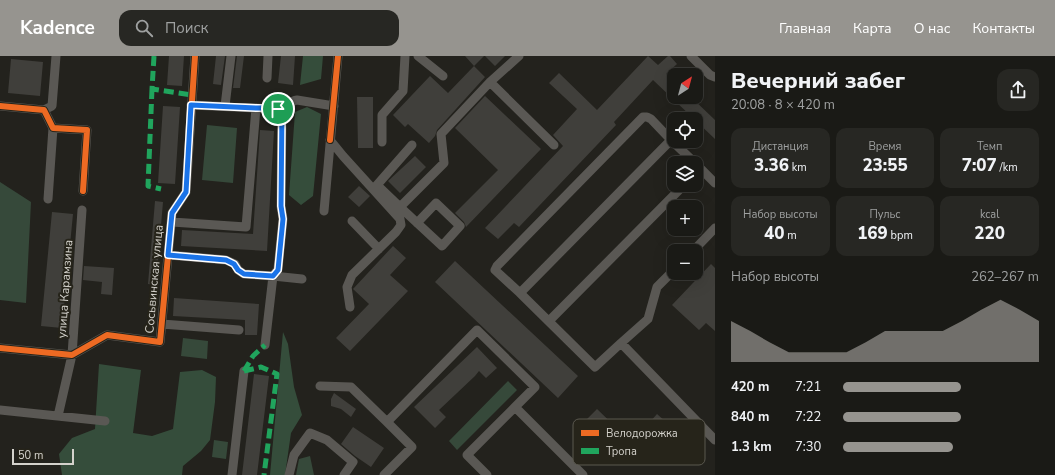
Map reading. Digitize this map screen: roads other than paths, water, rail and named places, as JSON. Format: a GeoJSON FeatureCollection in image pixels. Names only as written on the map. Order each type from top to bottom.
{"type":"FeatureCollection","features":[{"type":"Feature","properties":{"kind":"street"},"geometry":{"type":"LineString","coordinates":[[0,106],[44,110],[52,106],[56,56]]}},
{"type":"Feature","properties":{"kind":"street","name":"Сосьвинская улица"},"geometry":{"type":"LineString","coordinates":[[72,355],[107,335],[160,342],[172,213],[186,192],[195,56]]}},
{"type":"Feature","properties":{"kind":"street"},"geometry":{"type":"LineString","coordinates":[[225,106],[231,56]]}},
{"type":"Feature","properties":{"kind":"street"},"geometry":{"type":"LineString","coordinates":[[267,78],[268,56]]}},
{"type":"Feature","properties":{"kind":"street"},"geometry":{"type":"LineString","coordinates":[[324,211],[338,56]]}},
{"type":"Feature","properties":{"kind":"street"},"geometry":{"type":"LineString","coordinates":[[382,142],[382,116],[403,91],[405,56]]}},
{"type":"Feature","properties":{"kind":"street"},"geometry":{"type":"LineString","coordinates":[[418,56],[443,76]]}},
{"type":"Feature","properties":{"kind":"street"},"geometry":{"type":"LineString","coordinates":[[400,206],[444,163],[441,134],[490,82],[519,56]]}},
{"type":"Feature","properties":{"kind":"street"},"geometry":{"type":"LineString","coordinates":[[692,56],[713,75]]}},
{"type":"Feature","properties":{"kind":"street"},"geometry":{"type":"LineString","coordinates":[[490,82],[554,145]]}},
{"type":"Feature","properties":{"kind":"street"},"geometry":{"type":"LineString","coordinates":[[191,105],[282,108],[291,101],[297,100],[334,106]]}},
{"type":"Feature","properties":{"kind":"street"},"geometry":{"type":"LineString","coordinates":[[172,222],[246,227],[256,108]]}},
{"type":"Feature","properties":{"kind":"street"},"geometry":{"type":"LineString","coordinates":[[265,345],[273,276],[278,270],[283,219],[281,206],[282,108]]}},
{"type":"Feature","properties":{"kind":"street"},"geometry":{"type":"LineString","coordinates":[[44,110],[54,128],[48,199]]}},
{"type":"Feature","properties":{"kind":"street"},"geometry":{"type":"LineString","coordinates":[[667,136],[651,118],[643,118],[502,260],[495,270],[595,367],[648,318],[657,287],[667,277]]}},
{"type":"Feature","properties":{"kind":"street"},"geometry":{"type":"LineString","coordinates":[[54,128],[87,130],[83,191]]}},
{"type":"Feature","properties":{"kind":"street"},"geometry":{"type":"LineString","coordinates":[[330,140],[342,156],[400,219],[401,225],[352,275],[348,281],[347,287],[350,306]]}},
{"type":"Feature","properties":{"kind":"street"},"geometry":{"type":"LineString","coordinates":[[520,293],[667,144]]}},
{"type":"Feature","properties":{"kind":"street"},"geometry":{"type":"LineString","coordinates":[[412,146],[377,185],[400,206],[417,223],[442,246],[460,226],[436,203],[417,223]]}},
{"type":"Feature","properties":{"kind":"street"},"geometry":{"type":"LineString","coordinates":[[679,148],[686,156]]}},
{"type":"Feature","properties":{"kind":"street"},"geometry":{"type":"LineString","coordinates":[[703,172],[715,183]]}},
{"type":"Feature","properties":{"kind":"street"},"geometry":{"type":"LineString","coordinates":[[549,322],[677,192]]}},
{"type":"Feature","properties":{"kind":"street","name":"улица Карамзина"},"geometry":{"type":"LineString","coordinates":[[58,416],[72,355],[82,210]]}},
{"type":"Feature","properties":{"kind":"street"},"geometry":{"type":"LineString","coordinates":[[352,220],[379,249]]}},
{"type":"Feature","properties":{"kind":"street"},"geometry":{"type":"LineString","coordinates":[[700,244],[715,228]]}},
{"type":"Feature","properties":{"kind":"street"},"geometry":{"type":"LineString","coordinates":[[168,255],[226,260],[234,264],[238,270],[244,274],[302,279]]}},
{"type":"Feature","properties":{"kind":"street"},"geometry":{"type":"LineString","coordinates":[[162,324],[239,330]]}},
{"type":"Feature","properties":{"kind":"street"},"geometry":{"type":"LineString","coordinates":[[387,422],[477,330],[535,386],[467,455],[487,475]]}},
{"type":"Feature","properties":{"kind":"street"},"geometry":{"type":"LineString","coordinates":[[621,343],[695,419]]}},
{"type":"Feature","properties":{"kind":"street"},"geometry":{"type":"LineString","coordinates":[[0,348],[72,355]]}},
{"type":"Feature","properties":{"kind":"street"},"geometry":{"type":"LineString","coordinates":[[232,475],[244,371]]}},
{"type":"Feature","properties":{"kind":"street"},"geometry":{"type":"LineString","coordinates":[[320,386],[351,387],[412,447],[384,475]]}},
{"type":"Feature","properties":{"kind":"street"},"geometry":{"type":"LineString","coordinates":[[515,407],[583,475]]}},
{"type":"Feature","properties":{"kind":"street"},"geometry":{"type":"LineString","coordinates":[[0,410],[105,421]]}},
{"type":"Feature","properties":{"kind":"street"},"geometry":{"type":"LineString","coordinates":[[705,430],[715,440]]}},
{"type":"Feature","properties":{"kind":"street"},"geometry":{"type":"LineString","coordinates":[[289,475],[294,455],[310,433],[327,440],[354,462],[344,475]]}}]}
